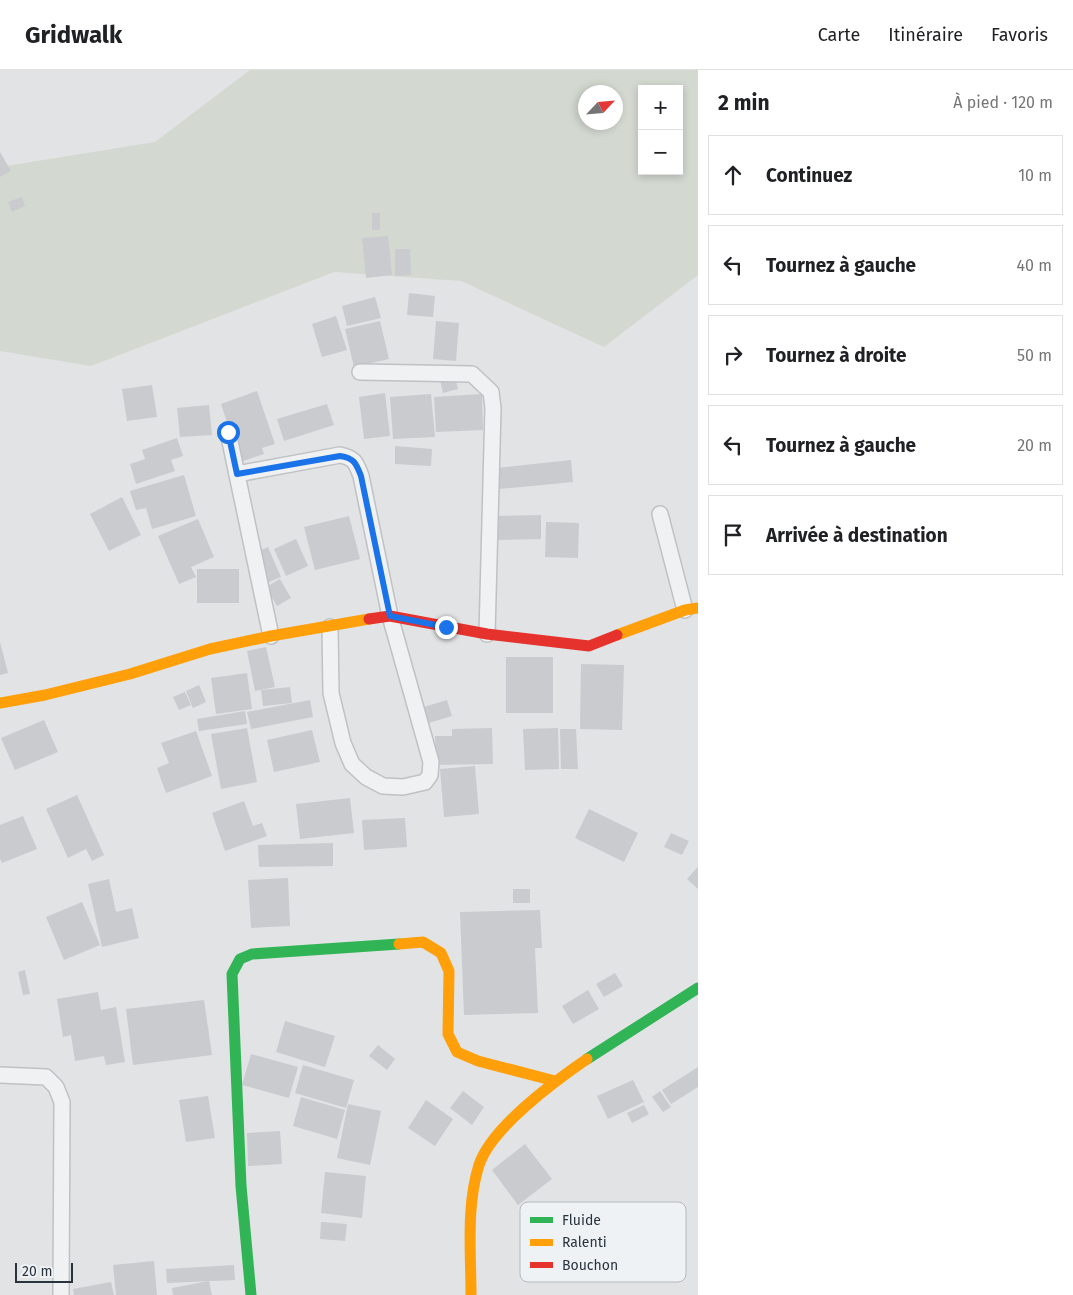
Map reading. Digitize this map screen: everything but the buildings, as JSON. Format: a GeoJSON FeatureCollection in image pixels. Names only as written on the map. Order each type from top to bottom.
{"type":"FeatureCollection","features":[{"type":"Feature","properties":{"kind":"street"},"geometry":{"type":"LineString","coordinates":[[360,372],[472,374],[491,392],[493,408],[487,634]]}},
{"type":"Feature","properties":{"kind":"street"},"geometry":{"type":"LineString","coordinates":[[228,432],[271,636]]}},
{"type":"Feature","properties":{"kind":"street"},"geometry":{"type":"LineString","coordinates":[[237,474],[340,456],[349,457],[356,463],[361,476],[390,616],[431,762],[430,775],[426,782],[403,787],[383,786],[366,777],[352,764],[343,743],[331,692],[330,627]]}},
{"type":"Feature","properties":{"kind":"street"},"geometry":{"type":"LineString","coordinates":[[0,702],[45,695],[83,686],[130,674],[210,649],[271,636],[390,616],[487,634],[589,646],[692,609],[660,514]]}},
{"type":"Feature","properties":{"kind":"street"},"geometry":{"type":"LineString","coordinates":[[251,1295],[241,1186],[232,974],[240,959],[252,954],[423,942],[441,953],[448,970],[448,1034],[457,1052],[478,1061],[555,1082]]}},
{"type":"Feature","properties":{"kind":"street"},"geometry":{"type":"LineString","coordinates":[[471,1295],[472,1200],[480,1166],[492,1141],[521,1111],[555,1082],[598,1051],[698,988]]}},
{"type":"Feature","properties":{"kind":"street"},"geometry":{"type":"LineString","coordinates":[[0,1075],[46,1077],[56,1087],[62,1102],[61,1295]]}},
{"type":"Feature","properties":{"kind":"shaded area"},"geometry":{"type":"Polygon","coordinates":[[[250,70],[698,70],[698,275],[604,347],[461,281],[334,272],[91,366],[0,351],[0,167],[155,142],[250,70]]]}},
{"type":"Feature","properties":{"kind":"traffic: fast"},"geometry":{"type":"LineString","coordinates":[[251,1295],[241,1186],[232,974],[240,959],[252,954],[399,944]]}},
{"type":"Feature","properties":{"kind":"traffic: fast"},"geometry":{"type":"LineString","coordinates":[[587,1059],[698,988]]}},
{"type":"Feature","properties":{"kind":"traffic: slow"},"geometry":{"type":"LineString","coordinates":[[617,635],[685,610],[698,608]]}},
{"type":"Feature","properties":{"kind":"traffic: slow"},"geometry":{"type":"LineString","coordinates":[[0,703],[45,695],[130,674],[210,649],[369,619]]}},
{"type":"Feature","properties":{"kind":"traffic: slow"},"geometry":{"type":"LineString","coordinates":[[399,944],[423,942],[441,953],[449,971],[448,1034],[457,1052],[478,1061],[555,1081]]}},
{"type":"Feature","properties":{"kind":"traffic: slow"},"geometry":{"type":"LineString","coordinates":[[471,1295],[470,1229],[472,1197],[479,1165],[496,1136],[510,1121],[542,1092],[587,1059]]}},
{"type":"Feature","properties":{"kind":"traffic: jam"},"geometry":{"type":"LineString","coordinates":[[369,619],[390,616],[487,634],[589,646],[617,635]]}},
{"type":"Feature","properties":{"kind":"route"},"geometry":{"type":"LineString","coordinates":[[228,432],[237,474],[340,456],[349,457],[356,463],[361,476],[390,616],[446,627]]}}]}
